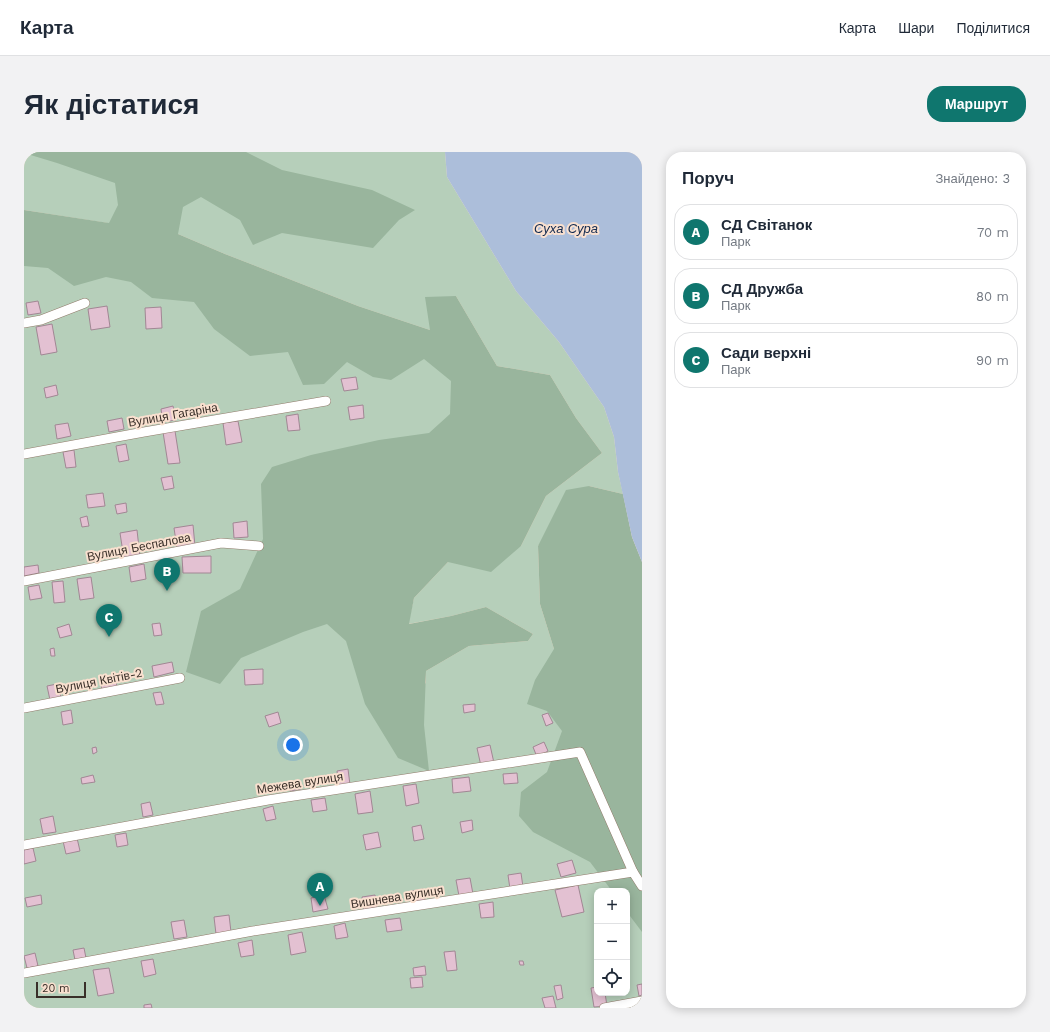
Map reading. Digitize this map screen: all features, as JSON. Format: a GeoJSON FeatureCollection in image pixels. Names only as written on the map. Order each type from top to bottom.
{"type":"FeatureCollection","features":[{"type":"Feature","properties":{"kind":"lane"},"geometry":{"type":"LineString","coordinates":[[24,323],[41,320],[85,303]]}},
{"type":"Feature","properties":{"kind":"lane","name":"Вулиця Гагаріна"},"geometry":{"type":"LineString","coordinates":[[24,454],[326,400]]}},
{"type":"Feature","properties":{"kind":"lane","name":"Вулиця Беспалова"},"geometry":{"type":"LineString","coordinates":[[24,581],[221,543],[259,546]]}},
{"type":"Feature","properties":{"kind":"lane","name":"Вулиця Квітів-2"},"geometry":{"type":"LineString","coordinates":[[24,708],[180,678]]}},
{"type":"Feature","properties":{"kind":"lane","name":"Межева вулиця"},"geometry":{"type":"LineString","coordinates":[[24,844],[276,799],[580,752],[633,872]]}},
{"type":"Feature","properties":{"kind":"lane"},"geometry":{"type":"LineString","coordinates":[[633,872],[642,886]]}},
{"type":"Feature","properties":{"kind":"lane","name":"Вишнева вулиця"},"geometry":{"type":"LineString","coordinates":[[24,972],[253,931],[633,872]]}},
{"type":"Feature","properties":{"kind":"lane"},"geometry":{"type":"LineString","coordinates":[[604,1008],[642,1001]]}},
{"type":"Feature","properties":{"kind":"green space"},"geometry":{"type":"Polygon","coordinates":[[[24,152],[445,152],[447,177],[516,291],[559,342],[604,407],[614,437],[618,472],[623,494],[589,486],[538,546],[540,604],[554,649],[642,797],[642,1008],[24,1008],[24,235],[382,340],[463,372],[456,429],[289,499],[426,684],[426,671],[469,646],[528,641],[533,634],[486,607],[451,616],[408,624],[414,598],[448,562],[521,546],[546,496],[602,453],[576,418],[550,375],[497,366],[456,296],[430,330],[358,306],[178,234],[24,210],[24,152]]]}},
{"type":"Feature","properties":{"kind":"green space"},"geometry":{"type":"Polygon","coordinates":[[[24,152],[246,152],[282,170],[372,190],[415,210],[399,220],[373,248],[282,233],[253,245],[240,220],[201,197],[183,207],[178,234],[358,306],[430,330],[425,297],[456,296],[497,366],[550,375],[576,418],[602,453],[546,496],[521,546],[491,572],[448,562],[414,598],[409,624],[451,616],[486,607],[533,634],[528,641],[469,646],[426,671],[424,725],[429,771],[398,758],[365,704],[346,641],[327,624],[303,632],[241,658],[220,684],[186,672],[201,611],[240,589],[263,539],[261,484],[272,467],[311,455],[379,440],[429,433],[450,414],[451,381],[424,359],[391,380],[373,377],[347,362],[324,384],[303,385],[288,352],[250,356],[214,329],[194,302],[152,298],[131,282],[106,277],[74,286],[48,268],[24,266],[24,210],[109,223],[118,205],[115,183],[24,152]]]}},
{"type":"Feature","properties":{"kind":"green space"},"geometry":{"type":"Polygon","coordinates":[[[589,486],[623,494],[632,537],[642,562],[642,932],[630,916],[630,888],[610,888],[590,862],[533,832],[519,816],[521,792],[547,772],[562,731],[547,711],[527,704],[535,680],[554,649],[540,604],[538,546],[566,490],[589,486]]]}},
{"type":"Feature","properties":{"kind":"water","name":"Суха Сура"},"geometry":{"type":"Polygon","coordinates":[[[445,152],[642,152],[642,562],[632,537],[618,472],[614,437],[604,407],[559,342],[516,291],[447,177],[445,152]]]}},
{"type":"Feature","properties":{"kind":"building"},"geometry":{"type":"Polygon","coordinates":[[[38,301],[41,313],[28,315],[26,303],[38,301]]]}},
{"type":"Feature","properties":{"kind":"building"},"geometry":{"type":"Polygon","coordinates":[[[107,306],[110,327],[91,330],[88,309],[107,306]]]}},
{"type":"Feature","properties":{"kind":"building"},"geometry":{"type":"Polygon","coordinates":[[[161,307],[162,328],[146,329],[145,308],[161,307]]]}},
{"type":"Feature","properties":{"kind":"building"},"geometry":{"type":"Polygon","coordinates":[[[52,324],[57,352],[41,355],[36,327],[52,324]]]}},
{"type":"Feature","properties":{"kind":"building"},"geometry":{"type":"Polygon","coordinates":[[[356,377],[358,389],[344,391],[341,379],[356,377]]]}},
{"type":"Feature","properties":{"kind":"building"},"geometry":{"type":"Polygon","coordinates":[[[56,385],[58,395],[46,398],[44,388],[56,385]]]}},
{"type":"Feature","properties":{"kind":"building"},"geometry":{"type":"Polygon","coordinates":[[[363,405],[364,418],[350,420],[348,407],[363,405]]]}},
{"type":"Feature","properties":{"kind":"building"},"geometry":{"type":"Polygon","coordinates":[[[173,406],[176,420],[163,422],[161,409],[173,406]]]}},
{"type":"Feature","properties":{"kind":"building"},"geometry":{"type":"Polygon","coordinates":[[[298,414],[300,430],[288,431],[286,416],[298,414]]]}},
{"type":"Feature","properties":{"kind":"building"},"geometry":{"type":"Polygon","coordinates":[[[122,418],[124,429],[109,432],[107,421],[122,418]]]}},
{"type":"Feature","properties":{"kind":"building"},"geometry":{"type":"Polygon","coordinates":[[[238,421],[242,442],[226,445],[223,423],[238,421]]]}},
{"type":"Feature","properties":{"kind":"building"},"geometry":{"type":"Polygon","coordinates":[[[68,423],[71,436],[57,439],[55,425],[68,423]]]}},
{"type":"Feature","properties":{"kind":"building"},"geometry":{"type":"Polygon","coordinates":[[[175,431],[180,463],[168,464],[163,432],[175,431]]]}},
{"type":"Feature","properties":{"kind":"building"},"geometry":{"type":"Polygon","coordinates":[[[126,444],[129,460],[119,462],[116,446],[126,444]]]}},
{"type":"Feature","properties":{"kind":"building"},"geometry":{"type":"Polygon","coordinates":[[[74,450],[76,467],[66,468],[63,452],[74,450]]]}},
{"type":"Feature","properties":{"kind":"building"},"geometry":{"type":"Polygon","coordinates":[[[172,476],[174,488],[164,490],[161,478],[172,476]]]}},
{"type":"Feature","properties":{"kind":"building"},"geometry":{"type":"Polygon","coordinates":[[[103,493],[105,506],[88,508],[86,495],[103,493]]]}},
{"type":"Feature","properties":{"kind":"building"},"geometry":{"type":"Polygon","coordinates":[[[126,503],[127,512],[117,514],[115,505],[126,503]]]}},
{"type":"Feature","properties":{"kind":"building"},"geometry":{"type":"Polygon","coordinates":[[[87,516],[89,526],[82,527],[80,518],[87,516]]]}},
{"type":"Feature","properties":{"kind":"building"},"geometry":{"type":"Polygon","coordinates":[[[247,521],[248,537],[234,538],[233,523],[247,521]]]}},
{"type":"Feature","properties":{"kind":"building"},"geometry":{"type":"Polygon","coordinates":[[[193,525],[195,546],[177,548],[174,528],[193,525]]]}},
{"type":"Feature","properties":{"kind":"building"},"geometry":{"type":"Polygon","coordinates":[[[137,530],[140,557],[124,559],[120,533],[137,530]]]}},
{"type":"Feature","properties":{"kind":"building"},"geometry":{"type":"Polygon","coordinates":[[[211,556],[211,573],[183,573],[182,557],[211,556]]]}},
{"type":"Feature","properties":{"kind":"building"},"geometry":{"type":"Polygon","coordinates":[[[144,564],[146,579],[131,582],[129,567],[144,564]]]}},
{"type":"Feature","properties":{"kind":"building"},"geometry":{"type":"Polygon","coordinates":[[[38,565],[39,573],[24,576],[24,567],[38,565]]]}},
{"type":"Feature","properties":{"kind":"building"},"geometry":{"type":"Polygon","coordinates":[[[91,577],[94,598],[80,600],[77,579],[91,577]]]}},
{"type":"Feature","properties":{"kind":"building"},"geometry":{"type":"Polygon","coordinates":[[[63,581],[65,602],[54,603],[52,582],[63,581]]]}},
{"type":"Feature","properties":{"kind":"building"},"geometry":{"type":"Polygon","coordinates":[[[39,585],[42,598],[30,600],[28,587],[39,585]]]}},
{"type":"Feature","properties":{"kind":"building"},"geometry":{"type":"Polygon","coordinates":[[[160,623],[162,635],[154,636],[152,624],[160,623]]]}},
{"type":"Feature","properties":{"kind":"building"},"geometry":{"type":"Polygon","coordinates":[[[69,624],[72,635],[60,638],[57,628],[69,624]]]}},
{"type":"Feature","properties":{"kind":"building"},"geometry":{"type":"Polygon","coordinates":[[[54,648],[55,656],[51,656],[50,649],[54,648]]]}},
{"type":"Feature","properties":{"kind":"building"},"geometry":{"type":"Polygon","coordinates":[[[172,662],[174,672],[154,677],[152,666],[172,662]]]}},
{"type":"Feature","properties":{"kind":"building"},"geometry":{"type":"Polygon","coordinates":[[[263,669],[263,684],[245,685],[244,670],[263,669]]]}},
{"type":"Feature","properties":{"kind":"building"},"geometry":{"type":"Polygon","coordinates":[[[114,675],[117,686],[102,690],[100,678],[114,675]]]}},
{"type":"Feature","properties":{"kind":"building"},"geometry":{"type":"Polygon","coordinates":[[[57,684],[61,697],[50,700],[47,686],[57,684]]]}},
{"type":"Feature","properties":{"kind":"building"},"geometry":{"type":"Polygon","coordinates":[[[161,692],[164,704],[156,705],[153,693],[161,692]]]}},
{"type":"Feature","properties":{"kind":"building"},"geometry":{"type":"Polygon","coordinates":[[[475,704],[475,711],[464,713],[463,705],[475,704]]]}},
{"type":"Feature","properties":{"kind":"building"},"geometry":{"type":"Polygon","coordinates":[[[71,710],[73,723],[63,725],[61,712],[71,710]]]}},
{"type":"Feature","properties":{"kind":"building"},"geometry":{"type":"Polygon","coordinates":[[[278,712],[281,723],[269,727],[265,716],[278,712]]]}},
{"type":"Feature","properties":{"kind":"building"},"geometry":{"type":"Polygon","coordinates":[[[548,713],[553,723],[546,726],[542,715],[548,713]]]}},
{"type":"Feature","properties":{"kind":"building"},"geometry":{"type":"Polygon","coordinates":[[[544,742],[548,751],[537,757],[533,747],[544,742]]]}},
{"type":"Feature","properties":{"kind":"building"},"geometry":{"type":"Polygon","coordinates":[[[490,745],[494,763],[481,766],[477,748],[490,745]]]}},
{"type":"Feature","properties":{"kind":"building"},"geometry":{"type":"Polygon","coordinates":[[[96,747],[97,752],[93,754],[92,748],[96,747]]]}},
{"type":"Feature","properties":{"kind":"building"},"geometry":{"type":"Polygon","coordinates":[[[348,769],[350,785],[339,786],[337,771],[348,769]]]}},
{"type":"Feature","properties":{"kind":"building"},"geometry":{"type":"Polygon","coordinates":[[[517,773],[518,783],[504,784],[503,774],[517,773]]]}},
{"type":"Feature","properties":{"kind":"building"},"geometry":{"type":"Polygon","coordinates":[[[93,775],[95,782],[82,784],[81,778],[93,775]]]}},
{"type":"Feature","properties":{"kind":"building"},"geometry":{"type":"Polygon","coordinates":[[[469,777],[471,791],[453,793],[452,779],[469,777]]]}},
{"type":"Feature","properties":{"kind":"building"},"geometry":{"type":"Polygon","coordinates":[[[299,780],[301,789],[290,791],[289,782],[299,780]]]}},
{"type":"Feature","properties":{"kind":"building"},"geometry":{"type":"Polygon","coordinates":[[[416,784],[419,803],[406,806],[403,786],[416,784]]]}},
{"type":"Feature","properties":{"kind":"building"},"geometry":{"type":"Polygon","coordinates":[[[370,791],[373,812],[358,814],[355,794],[370,791]]]}},
{"type":"Feature","properties":{"kind":"building"},"geometry":{"type":"Polygon","coordinates":[[[325,798],[327,810],[313,812],[311,800],[325,798]]]}},
{"type":"Feature","properties":{"kind":"building"},"geometry":{"type":"Polygon","coordinates":[[[150,802],[153,815],[143,817],[141,804],[150,802]]]}},
{"type":"Feature","properties":{"kind":"building"},"geometry":{"type":"Polygon","coordinates":[[[273,806],[276,819],[266,821],[263,809],[273,806]]]}},
{"type":"Feature","properties":{"kind":"building"},"geometry":{"type":"Polygon","coordinates":[[[53,816],[56,832],[43,834],[40,819],[53,816]]]}},
{"type":"Feature","properties":{"kind":"building"},"geometry":{"type":"Polygon","coordinates":[[[472,820],[473,830],[462,833],[460,822],[472,820]]]}},
{"type":"Feature","properties":{"kind":"building"},"geometry":{"type":"Polygon","coordinates":[[[421,825],[424,839],[414,841],[412,827],[421,825]]]}},
{"type":"Feature","properties":{"kind":"building"},"geometry":{"type":"Polygon","coordinates":[[[378,832],[381,847],[366,850],[363,835],[378,832]]]}},
{"type":"Feature","properties":{"kind":"building"},"geometry":{"type":"Polygon","coordinates":[[[126,833],[128,845],[117,847],[115,835],[126,833]]]}},
{"type":"Feature","properties":{"kind":"building"},"geometry":{"type":"Polygon","coordinates":[[[77,838],[80,851],[66,854],[63,841],[77,838]]]}},
{"type":"Feature","properties":{"kind":"building"},"geometry":{"type":"Polygon","coordinates":[[[33,848],[36,861],[24,864],[24,850],[33,848]]]}},
{"type":"Feature","properties":{"kind":"building"},"geometry":{"type":"Polygon","coordinates":[[[572,860],[576,873],[561,877],[557,864],[572,860]]]}},
{"type":"Feature","properties":{"kind":"building"},"geometry":{"type":"Polygon","coordinates":[[[521,873],[523,887],[510,889],[508,875],[521,873]]]}},
{"type":"Feature","properties":{"kind":"building"},"geometry":{"type":"Polygon","coordinates":[[[470,878],[473,894],[459,896],[456,880],[470,878]]]}},
{"type":"Feature","properties":{"kind":"building"},"geometry":{"type":"Polygon","coordinates":[[[578,885],[584,912],[562,917],[555,890],[578,885]]]}},
{"type":"Feature","properties":{"kind":"building"},"geometry":{"type":"Polygon","coordinates":[[[423,889],[425,900],[413,902],[412,891],[423,889]]]}},
{"type":"Feature","properties":{"kind":"building"},"geometry":{"type":"Polygon","coordinates":[[[41,895],[42,904],[27,907],[25,898],[41,895]]]}},
{"type":"Feature","properties":{"kind":"building"},"geometry":{"type":"Polygon","coordinates":[[[324,895],[328,909],[313,912],[311,898],[324,895]]]}},
{"type":"Feature","properties":{"kind":"building"},"geometry":{"type":"Polygon","coordinates":[[[375,895],[377,907],[364,910],[362,897],[375,895]]]}},
{"type":"Feature","properties":{"kind":"building"},"geometry":{"type":"Polygon","coordinates":[[[493,902],[494,917],[481,918],[479,904],[493,902]]]}},
{"type":"Feature","properties":{"kind":"building"},"geometry":{"type":"Polygon","coordinates":[[[229,915],[231,932],[216,934],[214,917],[229,915]]]}},
{"type":"Feature","properties":{"kind":"building"},"geometry":{"type":"Polygon","coordinates":[[[400,918],[402,930],[387,932],[385,920],[400,918]]]}},
{"type":"Feature","properties":{"kind":"building"},"geometry":{"type":"Polygon","coordinates":[[[184,920],[187,937],[174,939],[171,922],[184,920]]]}},
{"type":"Feature","properties":{"kind":"building"},"geometry":{"type":"Polygon","coordinates":[[[345,923],[348,937],[336,939],[334,926],[345,923]]]}},
{"type":"Feature","properties":{"kind":"building"},"geometry":{"type":"Polygon","coordinates":[[[302,932],[306,952],[291,955],[288,935],[302,932]]]}},
{"type":"Feature","properties":{"kind":"building"},"geometry":{"type":"Polygon","coordinates":[[[252,940],[254,955],[241,957],[238,943],[252,940]]]}},
{"type":"Feature","properties":{"kind":"building"},"geometry":{"type":"Polygon","coordinates":[[[84,948],[86,958],[75,960],[73,950],[84,948]]]}},
{"type":"Feature","properties":{"kind":"building"},"geometry":{"type":"Polygon","coordinates":[[[455,951],[457,970],[447,971],[444,952],[455,951]]]}},
{"type":"Feature","properties":{"kind":"building"},"geometry":{"type":"Polygon","coordinates":[[[35,953],[38,966],[27,968],[24,956],[35,953]]]}},
{"type":"Feature","properties":{"kind":"building"},"geometry":{"type":"Polygon","coordinates":[[[153,959],[156,974],[144,977],[141,961],[153,959]]]}},
{"type":"Feature","properties":{"kind":"building"},"geometry":{"type":"Polygon","coordinates":[[[519,961],[523,961],[524,965],[520,965],[519,961]]]}},
{"type":"Feature","properties":{"kind":"building"},"geometry":{"type":"Polygon","coordinates":[[[425,966],[426,975],[414,976],[413,968],[425,966]]]}},
{"type":"Feature","properties":{"kind":"building"},"geometry":{"type":"Polygon","coordinates":[[[109,968],[114,993],[98,996],[93,970],[109,968]]]}},
{"type":"Feature","properties":{"kind":"building"},"geometry":{"type":"Polygon","coordinates":[[[422,977],[423,987],[411,988],[410,978],[422,977]]]}},
{"type":"Feature","properties":{"kind":"building"},"geometry":{"type":"Polygon","coordinates":[[[642,984],[642,995],[639,996],[637,985],[642,984]]]}},
{"type":"Feature","properties":{"kind":"building"},"geometry":{"type":"Polygon","coordinates":[[[561,985],[563,998],[557,1000],[554,986],[561,985]]]}},
{"type":"Feature","properties":{"kind":"building"},"geometry":{"type":"Polygon","coordinates":[[[591,988],[594,988],[594,996],[605,996],[607,1006],[594,1007],[591,988]]]}},
{"type":"Feature","properties":{"kind":"building"},"geometry":{"type":"Polygon","coordinates":[[[553,996],[556,1008],[545,1008],[542,998],[553,996]]]}},
{"type":"Feature","properties":{"kind":"building"},"geometry":{"type":"Polygon","coordinates":[[[151,1004],[152,1008],[144,1008],[144,1005],[151,1004]]]}},
{"type":"Feature","properties":{"kind":"place","name":"СД Дружба"},"geometry":{"type":"Point","coordinates":[167,591]}},
{"type":"Feature","properties":{"kind":"place","name":"Сади верхні"},"geometry":{"type":"Point","coordinates":[109,637]}},
{"type":"Feature","properties":{"kind":"place","name":"СД Світанок"},"geometry":{"type":"Point","coordinates":[320,906]}}]}
